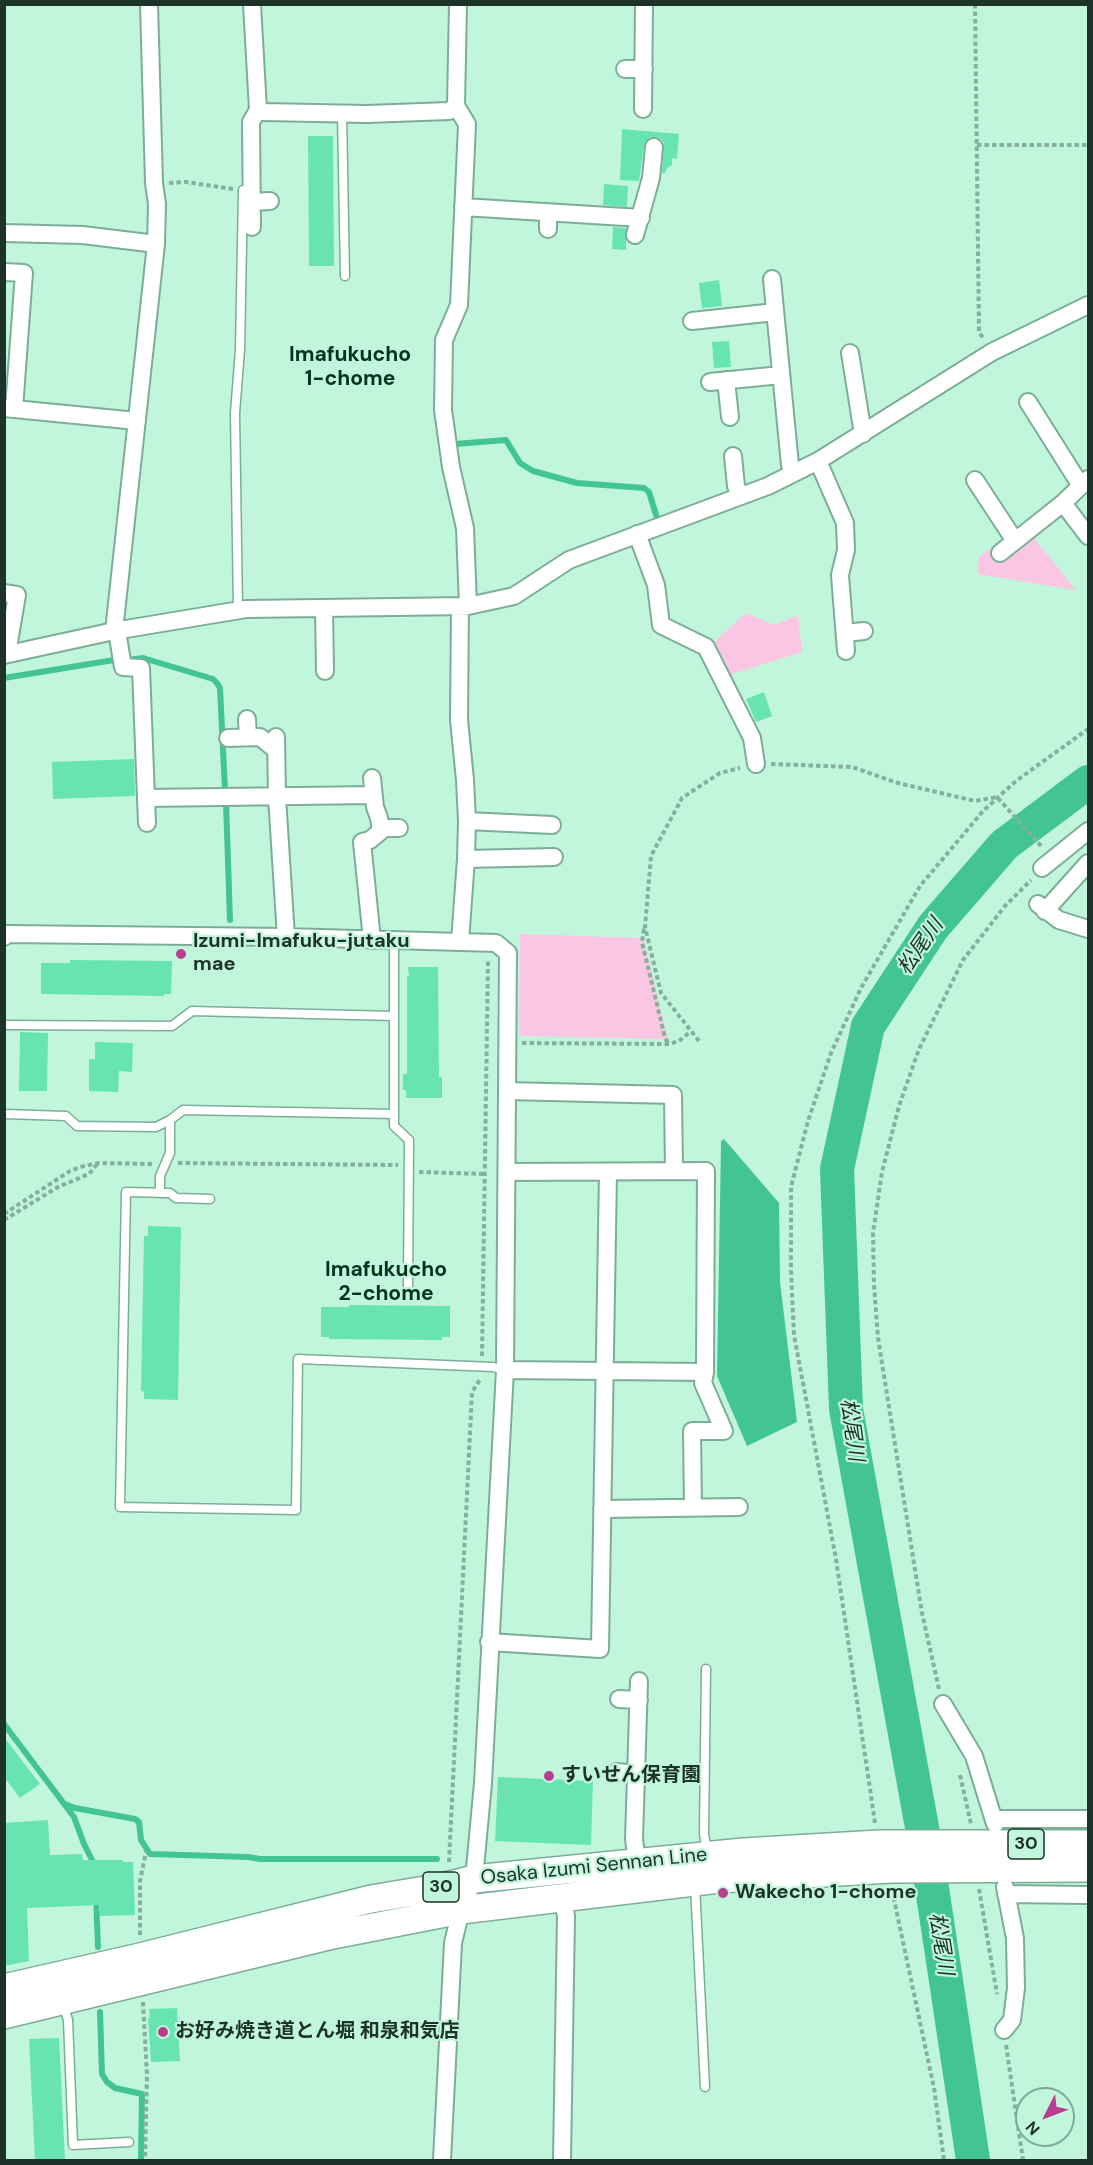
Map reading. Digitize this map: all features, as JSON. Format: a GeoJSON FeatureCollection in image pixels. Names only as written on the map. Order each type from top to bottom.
{"type":"FeatureCollection","features":[{"type":"Feature","properties":{"kind":"main road","name":"Osaka Izumi Sennan Line"},"geometry":{"type":"LineString","coordinates":[[4,1988],[141,1970],[461,1910],[886,1857],[1089,1844]]}},
{"type":"Feature","properties":{"kind":"main road","name":"Osaka Izumi Sennan Line"},"geometry":{"type":"LineString","coordinates":[[969,1852],[1089,1868]]}},
{"type":"Feature","properties":{"kind":"main road","name":"Osaka Izumi Sennan Line"},"geometry":{"type":"LineString","coordinates":[[4,2015],[62,2001],[141,1970],[371,1899],[474,1879],[708,1855],[886,1857]]}},
{"type":"Feature","properties":{"kind":"street"},"geometry":{"type":"LineString","coordinates":[[147,823],[141,668],[123,667],[116,631],[156,244],[157,204],[154,183],[149,4]]}},
{"type":"Feature","properties":{"kind":"street"},"geometry":{"type":"LineString","coordinates":[[252,4],[258,110],[251,122],[247,196],[252,226]]}},
{"type":"Feature","properties":{"kind":"street"},"geometry":{"type":"LineString","coordinates":[[458,4],[456,106],[467,124],[459,305],[444,340],[443,410],[451,467],[465,528],[459,720],[467,820],[460,942]]}},
{"type":"Feature","properties":{"kind":"street"},"geometry":{"type":"LineString","coordinates":[[643,109],[644,4]]}},
{"type":"Feature","properties":{"kind":"street"},"geometry":{"type":"LineString","coordinates":[[625,69],[644,69]]}},
{"type":"Feature","properties":{"kind":"street"},"geometry":{"type":"LineString","coordinates":[[258,110],[263,112],[342,113],[449,111],[456,106]]}},
{"type":"Feature","properties":{"kind":"street"},"geometry":{"type":"LineString","coordinates":[[635,235],[651,178],[654,147]]}},
{"type":"Feature","properties":{"kind":"street"},"geometry":{"type":"LineString","coordinates":[[247,196],[270,201]]}},
{"type":"Feature","properties":{"kind":"street"},"geometry":{"type":"LineString","coordinates":[[463,207],[548,221],[641,218]]}},
{"type":"Feature","properties":{"kind":"street"},"geometry":{"type":"LineString","coordinates":[[4,234],[83,235],[156,244]]}},
{"type":"Feature","properties":{"kind":"street"},"geometry":{"type":"LineString","coordinates":[[4,272],[24,273],[9,408],[137,421]]}},
{"type":"Feature","properties":{"kind":"street"},"geometry":{"type":"LineString","coordinates":[[772,279],[790,465],[793,473]]}},
{"type":"Feature","properties":{"kind":"street"},"geometry":{"type":"LineString","coordinates":[[4,593],[17,595],[6,654],[116,631],[238,610],[464,606],[514,596],[568,560],[768,486],[818,461],[992,352],[1089,305]]}},
{"type":"Feature","properties":{"kind":"street"},"geometry":{"type":"LineString","coordinates":[[692,321],[731,309],[775,312]]}},
{"type":"Feature","properties":{"kind":"street"},"geometry":{"type":"LineString","coordinates":[[850,353],[863,434]]}},
{"type":"Feature","properties":{"kind":"street"},"geometry":{"type":"LineString","coordinates":[[730,417],[718,381],[781,375]]}},
{"type":"Feature","properties":{"kind":"street"},"geometry":{"type":"LineString","coordinates":[[1000,553],[1063,503],[1085,482],[1028,402]]}},
{"type":"Feature","properties":{"kind":"street"},"geometry":{"type":"LineString","coordinates":[[733,456],[736,486],[740,495]]}},
{"type":"Feature","properties":{"kind":"street"},"geometry":{"type":"LineString","coordinates":[[818,461],[845,523],[846,550],[851,562],[840,575],[846,651]]}},
{"type":"Feature","properties":{"kind":"street"},"geometry":{"type":"LineString","coordinates":[[975,480],[1015,541]]}},
{"type":"Feature","properties":{"kind":"street"},"geometry":{"type":"LineString","coordinates":[[1063,503],[1089,536]]}},
{"type":"Feature","properties":{"kind":"street"},"geometry":{"type":"LineString","coordinates":[[637,534],[656,585],[661,625],[706,647],[752,738],[756,764]]}},
{"type":"Feature","properties":{"kind":"street"},"geometry":{"type":"LineString","coordinates":[[324,608],[325,671]]}},
{"type":"Feature","properties":{"kind":"street"},"geometry":{"type":"LineString","coordinates":[[845,633],[864,631]]}},
{"type":"Feature","properties":{"kind":"street"},"geometry":{"type":"LineString","coordinates":[[247,719],[248,738]]}},
{"type":"Feature","properties":{"kind":"street"},"geometry":{"type":"LineString","coordinates":[[228,738],[260,737],[276,744],[286,938]]}},
{"type":"Feature","properties":{"kind":"street"},"geometry":{"type":"LineString","coordinates":[[146,798],[277,797],[373,786],[381,831],[370,840],[362,842],[372,940]]}},
{"type":"Feature","properties":{"kind":"street"},"geometry":{"type":"LineString","coordinates":[[467,820],[552,825]]}},
{"type":"Feature","properties":{"kind":"street"},"geometry":{"type":"LineString","coordinates":[[380,828],[399,828]]}},
{"type":"Feature","properties":{"kind":"street"},"geometry":{"type":"LineString","coordinates":[[1047,864],[1089,831]]}},
{"type":"Feature","properties":{"kind":"street"},"geometry":{"type":"LineString","coordinates":[[466,859],[554,857]]}},
{"type":"Feature","properties":{"kind":"street"},"geometry":{"type":"LineString","coordinates":[[1089,863],[1041,907],[1059,920],[1089,929]]}},
{"type":"Feature","properties":{"kind":"street"},"geometry":{"type":"LineString","coordinates":[[4,937],[6,934],[496,943],[508,953],[505,1370],[483,1783],[474,1879],[461,1910],[453,1944],[442,2160]]}},
{"type":"Feature","properties":{"kind":"street"},"geometry":{"type":"LineString","coordinates":[[507,1090],[673,1095],[674,1172]]}},
{"type":"Feature","properties":{"kind":"street"},"geometry":{"type":"LineString","coordinates":[[507,1172],[706,1171],[705,1378],[703,1383],[724,1431],[692,1431],[693,1508]]}},
{"type":"Feature","properties":{"kind":"street"},"geometry":{"type":"LineString","coordinates":[[489,1642],[600,1649],[608,1172]]}},
{"type":"Feature","properties":{"kind":"street"},"geometry":{"type":"LineString","coordinates":[[505,1370],[705,1372]]}},
{"type":"Feature","properties":{"kind":"street"},"geometry":{"type":"LineString","coordinates":[[602,1509],[740,1507]]}},
{"type":"Feature","properties":{"kind":"street"},"geometry":{"type":"LineString","coordinates":[[637,1862],[634,1839],[639,1682]]}},
{"type":"Feature","properties":{"kind":"street"},"geometry":{"type":"LineString","coordinates":[[619,1699],[639,1700]]}},
{"type":"Feature","properties":{"kind":"street"},"geometry":{"type":"LineString","coordinates":[[943,1704],[974,1756],[994,1822],[1089,1819]]}},
{"type":"Feature","properties":{"kind":"street"},"geometry":{"type":"LineString","coordinates":[[617,1773],[636,1774]]}},
{"type":"Feature","properties":{"kind":"street"},"geometry":{"type":"LineString","coordinates":[[1004,2030],[1012,2020],[1016,1988],[1015,1938],[1005,1891],[1089,1895]]}},
{"type":"Feature","properties":{"kind":"street"},"geometry":{"type":"LineString","coordinates":[[562,1897],[566,1916],[562,2160]]}},
{"type":"Feature","properties":{"kind":"lane"},"geometry":{"type":"LineString","coordinates":[[342,113],[345,276]]}},
{"type":"Feature","properties":{"kind":"lane"},"geometry":{"type":"LineString","coordinates":[[238,610],[235,413],[247,196]]}},
{"type":"Feature","properties":{"kind":"lane"},"geometry":{"type":"LineString","coordinates":[[394,941],[394,1126],[409,1140],[408,1291]]}},
{"type":"Feature","properties":{"kind":"lane"},"geometry":{"type":"LineString","coordinates":[[4,1025],[172,1026],[192,1011],[394,1016]]}},
{"type":"Feature","properties":{"kind":"lane"},"geometry":{"type":"LineString","coordinates":[[4,1114],[66,1116],[77,1126],[156,1126],[170,1120],[183,1110],[394,1114]]}},
{"type":"Feature","properties":{"kind":"lane"},"geometry":{"type":"LineString","coordinates":[[160,1193],[160,1176],[170,1153],[170,1120]]}},
{"type":"Feature","properties":{"kind":"lane"},"geometry":{"type":"LineString","coordinates":[[210,1199],[177,1198],[170,1193],[126,1192],[120,1507],[296,1510],[297,1359],[494,1366],[505,1370]]}},
{"type":"Feature","properties":{"kind":"lane"},"geometry":{"type":"LineString","coordinates":[[706,1669],[704,1834],[708,1855]]}},
{"type":"Feature","properties":{"kind":"lane"},"geometry":{"type":"LineString","coordinates":[[695,1881],[705,2087]]}},
{"type":"Feature","properties":{"kind":"lane"},"geometry":{"type":"LineString","coordinates":[[62,2001],[68,2020],[74,2145],[129,2142]]}},
{"type":"Feature","properties":{"kind":"path"},"geometry":{"type":"LineString","coordinates":[[975,4],[979,332],[992,352]]}},
{"type":"Feature","properties":{"kind":"path"},"geometry":{"type":"LineString","coordinates":[[977,145],[1089,145]]}},
{"type":"Feature","properties":{"kind":"path"},"geometry":{"type":"LineString","coordinates":[[154,183],[186,182],[247,196]]}},
{"type":"Feature","properties":{"kind":"path"},"geometry":{"type":"LineString","coordinates":[[944,2160],[934,2088],[886,1857],[836,1559],[794,1335],[791,1187],[808,1121],[831,1053],[861,988],[920,886],[982,811],[1016,781],[1089,729]]}},
{"type":"Feature","properties":{"kind":"path"},"geometry":{"type":"LineString","coordinates":[[669,1044],[665,1038],[642,942],[651,856],[682,798],[720,773],[756,764],[852,767],[898,783],[975,801],[998,797]]}},
{"type":"Feature","properties":{"kind":"path"},"geometry":{"type":"LineString","coordinates":[[943,1704],[922,1613],[878,1338],[873,1233],[885,1161],[899,1106],[919,1049],[963,960],[1005,906],[1047,864],[998,797]]}},
{"type":"Feature","properties":{"kind":"path"},"geometry":{"type":"LineString","coordinates":[[645,927],[661,993],[699,1041]]}},
{"type":"Feature","properties":{"kind":"path"},"geometry":{"type":"LineString","coordinates":[[448,1871],[472,1392],[482,1378],[488,956],[460,955],[460,942]]}},
{"type":"Feature","properties":{"kind":"path"},"geometry":{"type":"LineString","coordinates":[[521,1043],[669,1044],[679,1041],[690,1032]]}},
{"type":"Feature","properties":{"kind":"path"},"geometry":{"type":"LineString","coordinates":[[4,1214],[70,1171],[99,1163],[399,1165],[409,1171],[484,1174]]}},
{"type":"Feature","properties":{"kind":"path"},"geometry":{"type":"LineString","coordinates":[[4,1220],[58,1187],[89,1174],[99,1163]]}},
{"type":"Feature","properties":{"kind":"path"},"geometry":{"type":"LineString","coordinates":[[957,1765],[969,1852]]}},
{"type":"Feature","properties":{"kind":"path"},"geometry":{"type":"LineString","coordinates":[[146,1852],[140,1881],[141,1970],[147,2075],[146,2160]]}},
{"type":"Feature","properties":{"kind":"shaded area"},"geometry":{"type":"Polygon","coordinates":[[[1033,537],[1076,590],[978,574],[979,556],[991,548],[1002,562],[1033,537]]]}},
{"type":"Feature","properties":{"kind":"shaded area"},"geometry":{"type":"Polygon","coordinates":[[[746,613],[774,625],[798,615],[802,652],[725,676],[711,645],[746,613]]]}},
{"type":"Feature","properties":{"kind":"shaded area"},"geometry":{"type":"Polygon","coordinates":[[[520,934],[643,938],[668,1039],[519,1036],[520,934]]]}},
{"type":"Feature","properties":{"kind":"shaded area"},"geometry":{"type":"Polygon","coordinates":[[[724,1139],[779,1203],[780,1282],[797,1422],[747,1446],[717,1376],[721,1141],[724,1139]]]}},
{"type":"Feature","properties":{"kind":"building"},"geometry":{"type":"Polygon","coordinates":[[[622,129],[679,134],[677,159],[672,158],[672,165],[665,173],[662,173],[664,143],[660,138],[650,137],[644,145],[639,181],[620,180],[622,129]]]}},
{"type":"Feature","properties":{"kind":"building"},"geometry":{"type":"Polygon","coordinates":[[[308,136],[333,136],[334,266],[309,266],[308,136]]]}},
{"type":"Feature","properties":{"kind":"building"},"geometry":{"type":"Polygon","coordinates":[[[604,184],[628,186],[627,207],[603,205],[604,184]]]}},
{"type":"Feature","properties":{"kind":"building"},"geometry":{"type":"Polygon","coordinates":[[[613,227],[626,228],[626,250],[612,249],[613,227]]]}},
{"type":"Feature","properties":{"kind":"building"},"geometry":{"type":"Polygon","coordinates":[[[719,280],[722,306],[702,308],[699,283],[719,280]]]}},
{"type":"Feature","properties":{"kind":"building"},"geometry":{"type":"Polygon","coordinates":[[[729,341],[731,367],[714,368],[712,342],[729,341]]]}},
{"type":"Feature","properties":{"kind":"building"},"geometry":{"type":"Polygon","coordinates":[[[764,692],[772,716],[756,722],[746,699],[764,692]]]}},
{"type":"Feature","properties":{"kind":"building"},"geometry":{"type":"Polygon","coordinates":[[[134,759],[135,796],[53,799],[52,762],[134,759]]]}},
{"type":"Feature","properties":{"kind":"building"},"geometry":{"type":"Polygon","coordinates":[[[70,960],[172,961],[171,994],[164,994],[164,996],[41,994],[41,963],[70,963],[70,960]]]}},
{"type":"Feature","properties":{"kind":"building"},"geometry":{"type":"Polygon","coordinates":[[[408,967],[438,967],[439,1077],[442,1077],[442,1098],[406,1098],[406,1090],[403,1090],[403,1074],[407,1074],[408,967]]]}},
{"type":"Feature","properties":{"kind":"building"},"geometry":{"type":"Polygon","coordinates":[[[20,1032],[48,1033],[47,1091],[19,1091],[20,1032]]]}},
{"type":"Feature","properties":{"kind":"building"},"geometry":{"type":"Polygon","coordinates":[[[95,1042],[133,1043],[132,1072],[119,1071],[118,1092],[89,1091],[89,1059],[95,1059],[95,1042]]]}},
{"type":"Feature","properties":{"kind":"building"},"geometry":{"type":"Polygon","coordinates":[[[148,1226],[181,1227],[178,1400],[144,1399],[144,1392],[141,1391],[144,1236],[148,1236],[148,1226]]]}},
{"type":"Feature","properties":{"kind":"building"},"geometry":{"type":"Polygon","coordinates":[[[349,1305],[450,1306],[450,1337],[442,1337],[442,1340],[329,1339],[329,1337],[321,1337],[321,1307],[349,1307],[349,1305]]]}},
{"type":"Feature","properties":{"kind":"building"},"geometry":{"type":"Polygon","coordinates":[[[4,1737],[40,1784],[20,1798],[4,1777],[4,1737]]]}},
{"type":"Feature","properties":{"kind":"building"},"geometry":{"type":"Polygon","coordinates":[[[498,1777],[593,1781],[591,1845],[495,1841],[498,1777]]]}},
{"type":"Feature","properties":{"kind":"building"},"geometry":{"type":"Polygon","coordinates":[[[48,1820],[50,1855],[82,1854],[83,1860],[133,1862],[135,1915],[100,1916],[100,1905],[27,1908],[29,1961],[4,1966],[4,1823],[48,1820]]]}},
{"type":"Feature","properties":{"kind":"building","name":"お好み焼き道とん堀 和泉和気店"},"geometry":{"type":"Polygon","coordinates":[[[177,2008],[180,2061],[151,2062],[149,2009],[177,2008]]]}},
{"type":"Feature","properties":{"kind":"building"},"geometry":{"type":"Polygon","coordinates":[[[59,2038],[65,2160],[35,2160],[29,2039],[59,2038]]]}},
{"type":"Feature","properties":{"kind":"waterway"},"geometry":{"type":"LineString","coordinates":[[455,444],[506,440],[520,463],[533,471],[577,483],[644,488],[649,492],[657,518]]}},
{"type":"Feature","properties":{"kind":"waterway"},"geometry":{"type":"LineString","coordinates":[[128,660],[143,658],[213,679],[217,683],[220,688],[225,790]]}},
{"type":"Feature","properties":{"kind":"waterway"},"geometry":{"type":"LineString","coordinates":[[4,678],[114,660]]}},
{"type":"Feature","properties":{"kind":"waterway","name":"松尾川"},"geometry":{"type":"LineString","coordinates":[[973,2160],[927,1855],[846,1409],[837,1169],[868,1026],[933,927],[1004,845],[1088,782]]}},
{"type":"Feature","properties":{"kind":"waterway"},"geometry":{"type":"LineString","coordinates":[[226,802],[230,920]]}},
{"type":"Feature","properties":{"kind":"waterway"},"geometry":{"type":"LineString","coordinates":[[4,1724],[74,1817],[95,1866]]}},
{"type":"Feature","properties":{"kind":"waterway"},"geometry":{"type":"LineString","coordinates":[[65,1804],[75,1808],[135,1819],[139,1822],[141,1840],[150,1854],[260,1859],[437,1859]]}},
{"type":"Feature","properties":{"kind":"waterway"},"geometry":{"type":"LineString","coordinates":[[96,1897],[98,1947]]}},
{"type":"Feature","properties":{"kind":"waterway"},"geometry":{"type":"LineString","coordinates":[[100,2012],[102,2074],[115,2088],[142,2094],[141,2160]]}},
{"type":"Feature","properties":{"kind":"place","name":"Izumi-Imafuku-jutaku mae"},"geometry":{"type":"Point","coordinates":[181,954]}},
{"type":"Feature","properties":{"kind":"place","name":"すいせん保育園"},"geometry":{"type":"Point","coordinates":[549,1776]}},
{"type":"Feature","properties":{"kind":"place","name":"Wakecho 1-chome"},"geometry":{"type":"Point","coordinates":[723,1893]}},
{"type":"Feature","properties":{"kind":"place","name":"お好み焼き道とん堀 和泉和気店"},"geometry":{"type":"Point","coordinates":[163,2032]}},
{"type":"Feature","properties":{"kind":"district","name":"Imafukucho 1-chome"},"geometry":{"type":"Point","coordinates":[350,367]}},
{"type":"Feature","properties":{"kind":"district","name":"Imafukucho 2-chome"},"geometry":{"type":"Point","coordinates":[386,1282]}}]}
